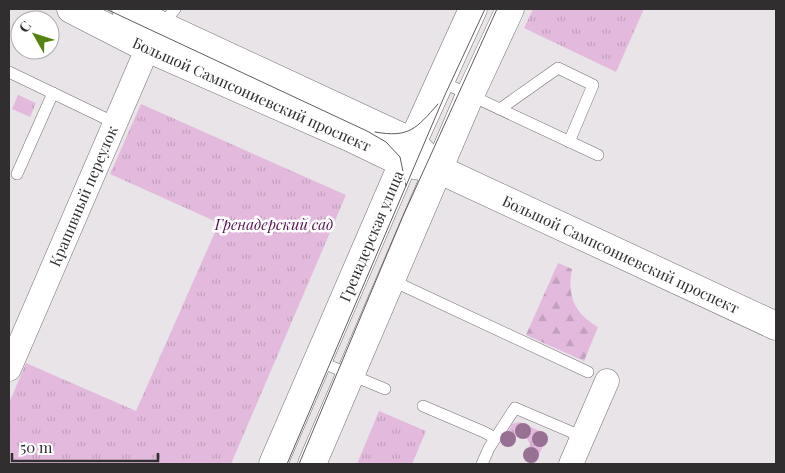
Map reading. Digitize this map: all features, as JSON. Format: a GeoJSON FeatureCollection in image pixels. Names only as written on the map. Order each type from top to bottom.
{"type":"FeatureCollection","features":[{"type":"Feature","properties":{"kind":"main road","name":"Большой Сампсониевский проспект"},"geometry":{"type":"LineString","coordinates":[[70,9],[147,48],[349,137],[407,152]]}},
{"type":"Feature","properties":{"kind":"main road","name":"Большой Сампсониевский проспект"},"geometry":{"type":"LineString","coordinates":[[126,9],[167,16],[438,169],[776,325]]}},
{"type":"Feature","properties":{"kind":"main road","name":"Гренадерская улица"},"geometry":{"type":"LineString","coordinates":[[274,464],[407,152],[473,9]]}},
{"type":"Feature","properties":{"kind":"main road"},"geometry":{"type":"LineString","coordinates":[[312,464],[470,95],[510,9]]}},
{"type":"Feature","properties":{"kind":"street","name":"Крапивный переулок"},"geometry":{"type":"LineString","coordinates":[[9,369],[147,48],[167,16]]}},
{"type":"Feature","properties":{"kind":"street"},"geometry":{"type":"LineString","coordinates":[[571,464],[583,436],[598,377]]}},
{"type":"Feature","properties":{"kind":"lane"},"geometry":{"type":"LineString","coordinates":[[500,109],[558,68],[593,85],[569,142]]}},
{"type":"Feature","properties":{"kind":"lane"},"geometry":{"type":"LineString","coordinates":[[9,72],[115,123]]}},
{"type":"Feature","properties":{"kind":"lane"},"geometry":{"type":"LineString","coordinates":[[440,81],[598,155]]}},
{"type":"Feature","properties":{"kind":"lane"},"geometry":{"type":"LineString","coordinates":[[17,174],[53,93]]}},
{"type":"Feature","properties":{"kind":"lane"},"geometry":{"type":"LineString","coordinates":[[391,280],[598,377]]}},
{"type":"Feature","properties":{"kind":"lane"},"geometry":{"type":"LineString","coordinates":[[318,360],[385,389]]}},
{"type":"Feature","properties":{"kind":"lane"},"geometry":{"type":"LineString","coordinates":[[423,406],[495,438]]}},
{"type":"Feature","properties":{"kind":"lane"},"geometry":{"type":"LineString","coordinates":[[482,464],[495,438],[515,408],[583,436]]}},
{"type":"Feature","properties":{"kind":"green space"},"geometry":{"type":"Polygon","coordinates":[[[533,9],[644,9],[616,72],[524,28],[533,9]]]}},
{"type":"Feature","properties":{"kind":"green space"},"geometry":{"type":"Polygon","coordinates":[[[18,95],[36,103],[30,117],[12,109],[18,95]]]}},
{"type":"Feature","properties":{"kind":"green space","name":"Гренадерский сад"},"geometry":{"type":"Polygon","coordinates":[[[141,104],[346,195],[231,464],[9,464],[9,403],[26,363],[136,411],[219,223],[110,174],[141,104]]]}},
{"type":"Feature","properties":{"kind":"green space"},"geometry":{"type":"Polygon","coordinates":[[[558,263],[572,269],[571,287],[574,303],[583,316],[598,327],[584,361],[526,335],[558,263]]]}},
{"type":"Feature","properties":{"kind":"green space"},"geometry":{"type":"Polygon","coordinates":[[[379,411],[426,431],[412,464],[357,464],[379,411]]]}},
{"type":"Feature","properties":{"kind":"green space"},"geometry":{"type":"Polygon","coordinates":[[[519,422],[542,432],[546,440],[535,463],[525,458],[530,444],[526,437],[516,437],[510,445],[503,442],[512,424],[519,422]]]}},
{"type":"Feature","properties":{"kind":"tram line"},"geometry":{"type":"LineString","coordinates":[[106,9],[367,131],[386,142],[400,157],[406,186]]}},
{"type":"Feature","properties":{"kind":"tram line"},"geometry":{"type":"LineString","coordinates":[[287,464],[444,97],[485,9]]}},
{"type":"Feature","properties":{"kind":"tram line"},"geometry":{"type":"LineString","coordinates":[[299,464],[403,216],[497,9]]}},
{"type":"Feature","properties":{"kind":"tram line"},"geometry":{"type":"LineString","coordinates":[[375,132],[396,134],[411,130],[424,120],[438,104]]}}]}
